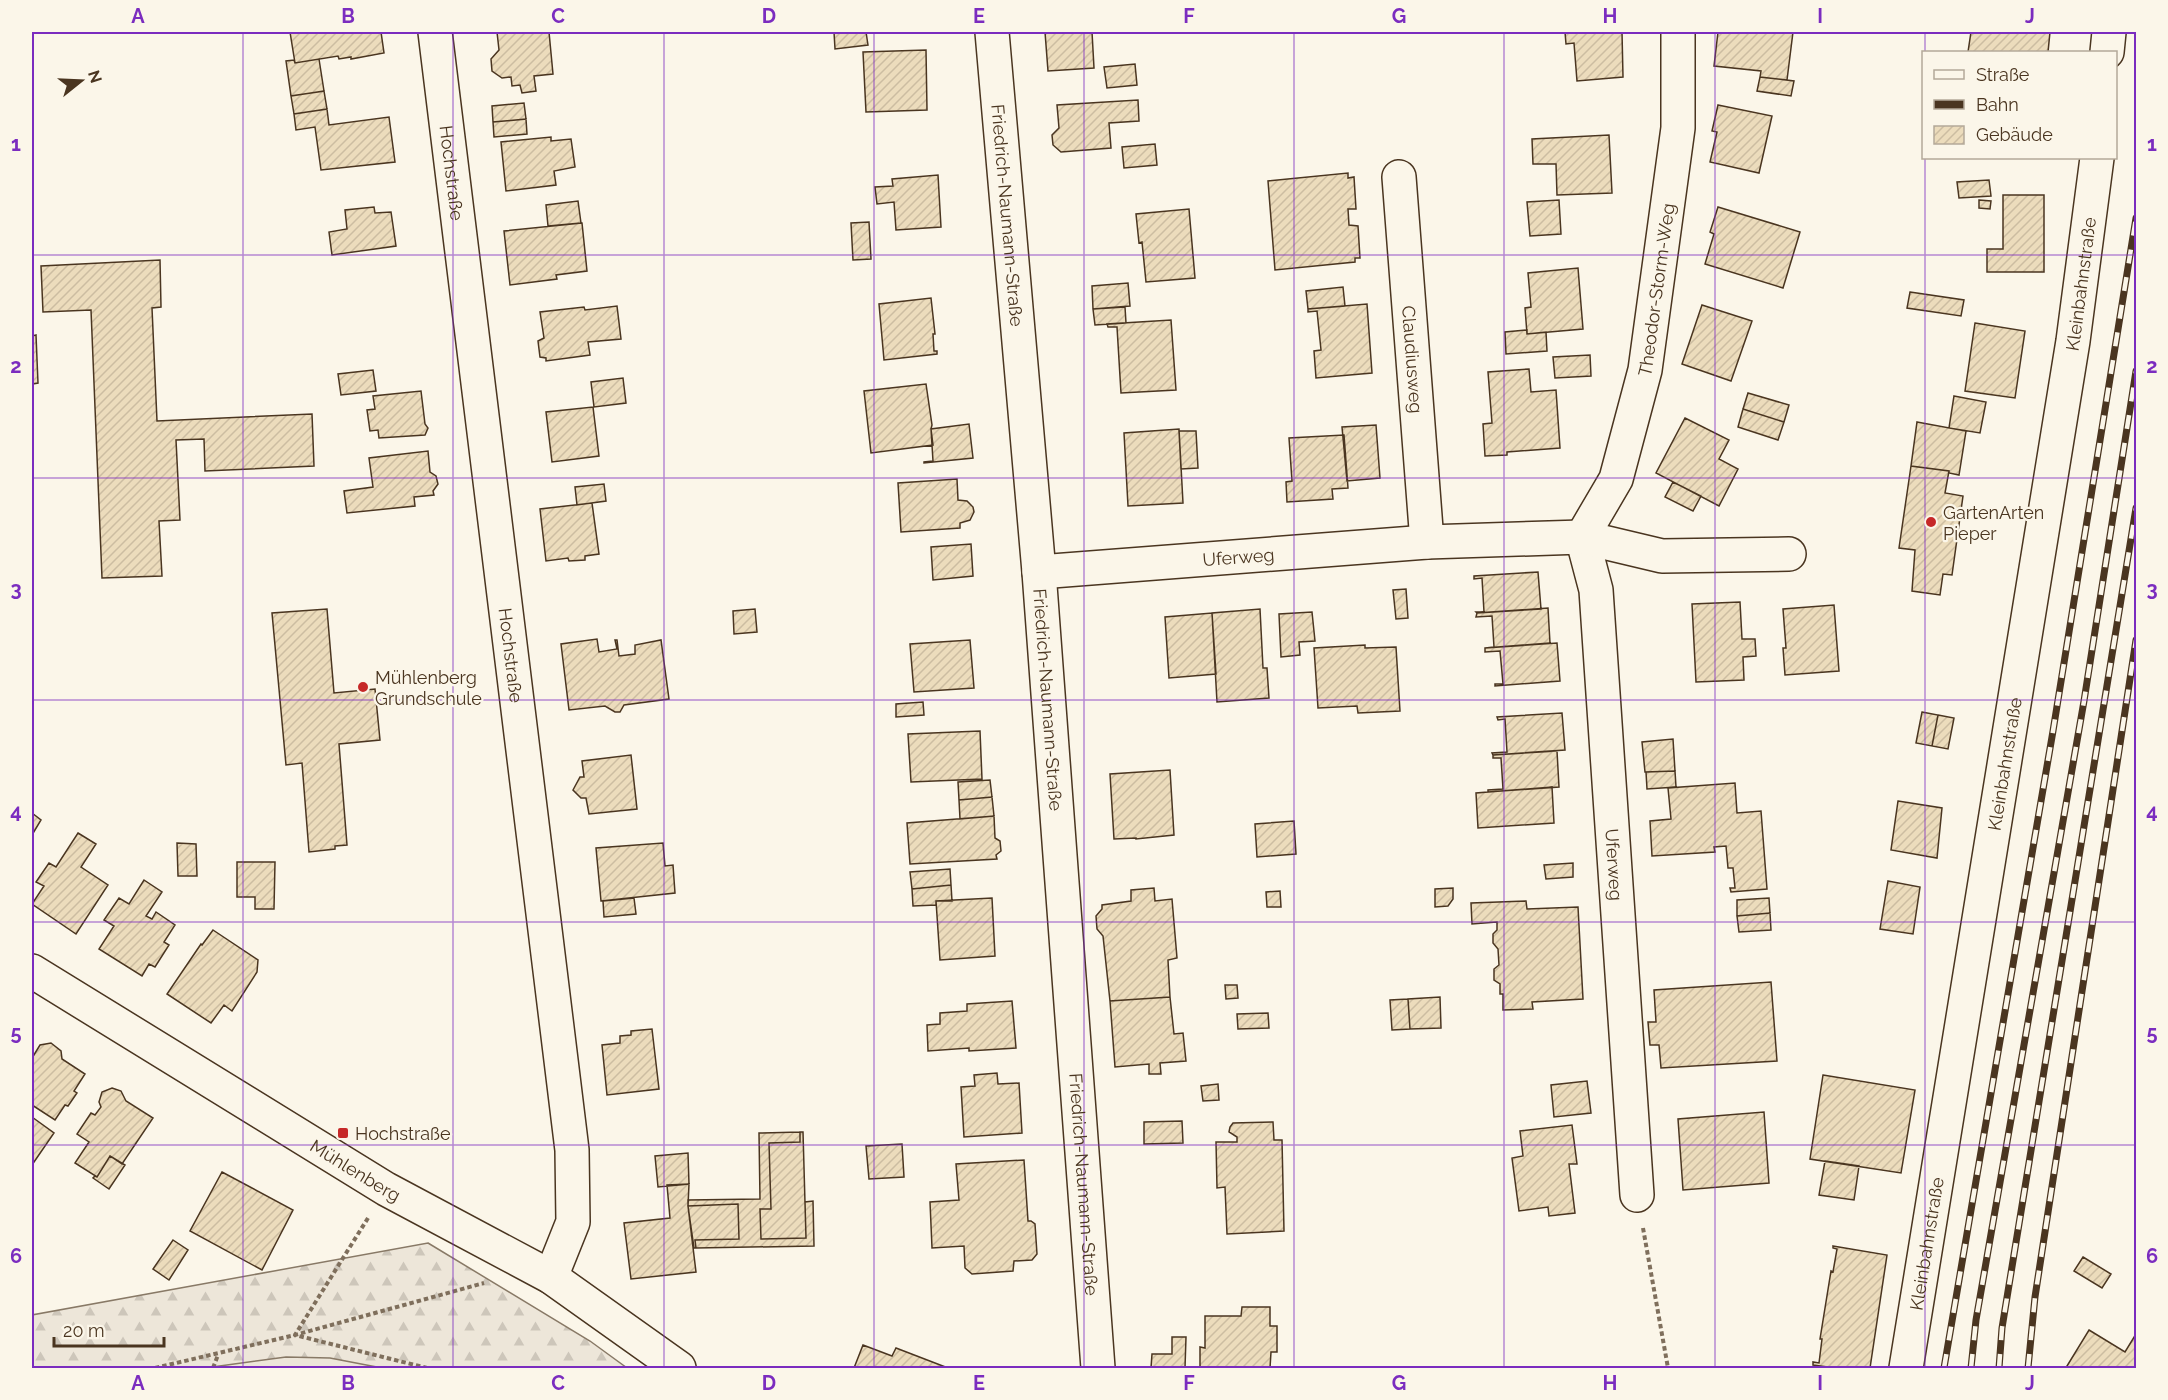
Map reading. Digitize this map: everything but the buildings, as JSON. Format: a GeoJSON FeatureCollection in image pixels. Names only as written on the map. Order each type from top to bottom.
{"type":"FeatureCollection","features":[{"type":"Feature","properties":{"kind":"street","name":"Hochstraße"},"geometry":{"type":"LineString","coordinates":[[435,32],[572,1150],[573,1222],[539,1272]]}},
{"type":"Feature","properties":{"kind":"street","name":"Friedrich-Naumann-Straße"},"geometry":{"type":"LineString","coordinates":[[992,32],[1039,572],[1098,1368]]}},
{"type":"Feature","properties":{"kind":"street","name":"Theodor-Storm-Weg"},"geometry":{"type":"LineString","coordinates":[[1582,537],[1616,478],[1645,370],[1678,128],[1678,32]]}},
{"type":"Feature","properties":{"kind":"street"},"geometry":{"type":"LineString","coordinates":[[2108,51],[2109,32]]}},
{"type":"Feature","properties":{"kind":"street","name":"Kleinbahnstraße"},"geometry":{"type":"LineString","coordinates":[[1906,1368],[2073,341],[2097,159]]}},
{"type":"Feature","properties":{"kind":"street","name":"Claudiusweg"},"geometry":{"type":"LineString","coordinates":[[1399,177],[1427,542]]}},
{"type":"Feature","properties":{"kind":"street","name":"Uferweg"},"geometry":{"type":"LineString","coordinates":[[1039,572],[1427,542],[1582,537],[1662,556],[1789,554]]}},
{"type":"Feature","properties":{"kind":"street","name":"Uferweg"},"geometry":{"type":"LineString","coordinates":[[1582,537],[1596,590],[1637,1195]]}},
{"type":"Feature","properties":{"kind":"street","name":"Mühlenberg"},"geometry":{"type":"LineString","coordinates":[[32,971],[386,1189],[539,1272],[679,1368]]}},
{"type":"Feature","properties":{"kind":"path"},"geometry":{"type":"LineString","coordinates":[[295,1335],[386,1189]]}},
{"type":"Feature","properties":{"kind":"path"},"geometry":{"type":"LineString","coordinates":[[1637,1195],[1668,1368]]}},
{"type":"Feature","properties":{"kind":"path"},"geometry":{"type":"LineString","coordinates":[[155,1368],[295,1335],[482,1283],[539,1272]]}},
{"type":"Feature","properties":{"kind":"path"},"geometry":{"type":"LineString","coordinates":[[295,1335],[427,1368]]}},
{"type":"Feature","properties":{"kind":"path"},"geometry":{"type":"LineString","coordinates":[[213,1368],[218,1354]]}},
{"type":"Feature","properties":{"kind":"green space"},"geometry":{"type":"Polygon","coordinates":[[[428,1243],[590,1341],[627,1368],[32,1368],[32,1315],[428,1243]]]}},
{"type":"Feature","properties":{"kind":"green space"},"geometry":{"type":"Polygon","coordinates":[[[286,1357],[330,1358],[382,1368],[205,1368],[286,1357]]]}},
{"type":"Feature","properties":{"kind":"railway"},"geometry":{"type":"LineString","coordinates":[[1944,1368],[2053,731],[2136,218]]}},
{"type":"Feature","properties":{"kind":"railway"},"geometry":{"type":"LineString","coordinates":[[1971,1368],[1976,1320],[2084,701],[2136,371]]}},
{"type":"Feature","properties":{"kind":"railway"},"geometry":{"type":"LineString","coordinates":[[1999,1368],[2002,1328],[2136,508]]}},
{"type":"Feature","properties":{"kind":"railway"},"geometry":{"type":"LineString","coordinates":[[2028,1368],[2035,1297],[2136,640]]}},
{"type":"Feature","properties":{"kind":"place","name":"GartenArten Pieper"},"geometry":{"type":"Point","coordinates":[1931,522]}},
{"type":"Feature","properties":{"kind":"place","name":"Mühlenberg Grundschule"},"geometry":{"type":"Point","coordinates":[363,687]}},
{"type":"Feature","properties":{"kind":"place","name":"Hochstraße"},"geometry":{"type":"Point","coordinates":[343,1133]}}]}
